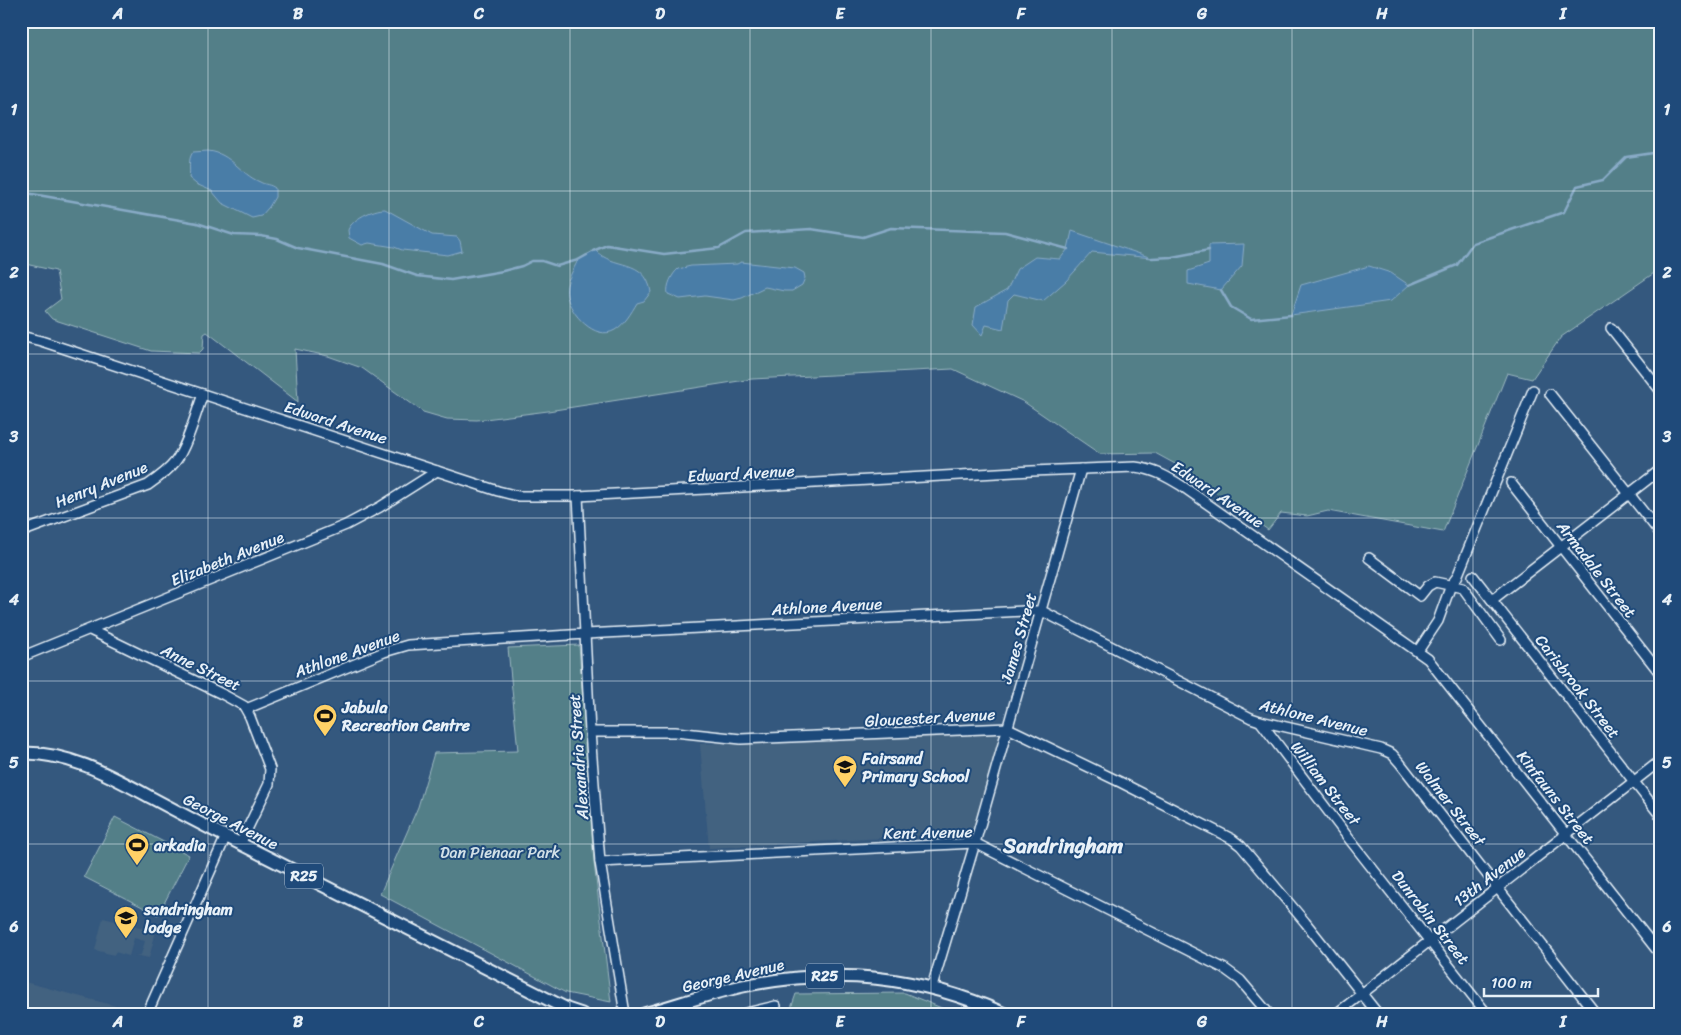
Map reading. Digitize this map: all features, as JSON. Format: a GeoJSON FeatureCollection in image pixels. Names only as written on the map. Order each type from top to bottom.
{"type":"FeatureCollection","features":[{"type":"Feature","properties":{"kind":"main road","name":"George Avenue"},"geometry":{"type":"LineString","coordinates":[[21,752],[64,758],[121,781],[240,844],[479,965],[567,1009],[582,1014]]}},
{"type":"Feature","properties":{"kind":"main road","name":"George Avenue"},"geometry":{"type":"LineString","coordinates":[[644,1014],[742,987],[808,977],[841,976],[874,978],[932,987],[967,998],[1005,1014]]}},
{"type":"Feature","properties":{"kind":"street"},"geometry":{"type":"LineString","coordinates":[[1611,328],[1660,390]]}},
{"type":"Feature","properties":{"kind":"street","name":"Edward Avenue"},"geometry":{"type":"LineString","coordinates":[[21,336],[518,496],[578,496],[1081,469],[1135,467],[1148,469],[1161,473],[1182,486],[1428,659]]}},
{"type":"Feature","properties":{"kind":"street"},"geometry":{"type":"LineString","coordinates":[[1418,651],[1438,621],[1451,585],[1457,577],[1533,390]]}},
{"type":"Feature","properties":{"kind":"street","name":"Henry Avenue"},"geometry":{"type":"LineString","coordinates":[[21,532],[148,484],[164,473],[177,461],[182,452],[203,394]]}},
{"type":"Feature","properties":{"kind":"street"},"geometry":{"type":"LineString","coordinates":[[1550,394],[1660,533]]}},
{"type":"Feature","properties":{"kind":"street","name":"James Street"},"geometry":{"type":"LineString","coordinates":[[932,987],[1042,611],[1081,469]]}},
{"type":"Feature","properties":{"kind":"street"},"geometry":{"type":"LineString","coordinates":[[1492,600],[1660,470]]}},
{"type":"Feature","properties":{"kind":"street","name":"Elizabeth Avenue"},"geometry":{"type":"LineString","coordinates":[[21,657],[346,526],[437,471]]}},
{"type":"Feature","properties":{"kind":"street","name":"Armadale Street"},"geometry":{"type":"LineString","coordinates":[[1511,483],[1660,674]]}},
{"type":"Feature","properties":{"kind":"street","name":"Alexandria Street"},"geometry":{"type":"LineString","coordinates":[[578,496],[590,732],[600,862],[625,1014]]}},
{"type":"Feature","properties":{"kind":"street"},"geometry":{"type":"LineString","coordinates":[[1369,558],[1420,596],[1432,583],[1463,588],[1501,640]]}},
{"type":"Feature","properties":{"kind":"street","name":"Carisbrook Street"},"geometry":{"type":"LineString","coordinates":[[1473,576],[1660,814]]}},
{"type":"Feature","properties":{"kind":"street","name":"Athlone Avenue"},"geometry":{"type":"LineString","coordinates":[[246,709],[400,646],[586,634],[1042,611],[1244,715],[1260,721],[1392,754]]}},
{"type":"Feature","properties":{"kind":"street","name":"Anne Street"},"geometry":{"type":"LineString","coordinates":[[90,630],[224,694],[246,709],[269,765],[270,776],[269,784],[240,844]]}},
{"type":"Feature","properties":{"kind":"street","name":"Kinfauns Street"},"geometry":{"type":"LineString","coordinates":[[1428,659],[1660,954]]}},
{"type":"Feature","properties":{"kind":"street","name":"William Street"},"geometry":{"type":"LineString","coordinates":[[1260,721],[1350,840]]}},
{"type":"Feature","properties":{"kind":"street","name":"Gloucester Avenue"},"geometry":{"type":"LineString","coordinates":[[590,732],[675,732],[741,739],[1008,728],[1232,839],[1248,852],[1378,1014]]}},
{"type":"Feature","properties":{"kind":"street","name":"Walmer Street"},"geometry":{"type":"LineString","coordinates":[[1392,754],[1596,1014]]}},
{"type":"Feature","properties":{"kind":"street","name":"13th Avenue"},"geometry":{"type":"LineString","coordinates":[[1336,1014],[1660,761]]}},
{"type":"Feature","properties":{"kind":"street"},"geometry":{"type":"LineString","coordinates":[[147,1014],[226,836]]}},
{"type":"Feature","properties":{"kind":"street","name":"Dunrobin Street"},"geometry":{"type":"LineString","coordinates":[[1350,840],[1487,1014]]}},
{"type":"Feature","properties":{"kind":"street","name":"Kent Avenue"},"geometry":{"type":"LineString","coordinates":[[600,862],[975,843],[1225,968],[1240,980],[1269,1014]]}},
{"type":"Feature","properties":{"kind":"street"},"geometry":{"type":"LineString","coordinates":[[742,1014],[776,1006]]}},
{"type":"Feature","properties":{"kind":"shaded area"},"geometry":{"type":"Polygon","coordinates":[[[208,151],[223,156],[253,178],[275,188],[275,197],[261,216],[252,218],[222,203],[212,191],[196,184],[189,178],[190,161],[193,152],[208,151]]]}},
{"type":"Feature","properties":{"kind":"shaded area"},"geometry":{"type":"Polygon","coordinates":[[[385,209],[432,235],[457,237],[462,251],[448,255],[402,250],[369,243],[362,245],[349,238],[348,230],[354,222],[369,213],[385,209]]]}},
{"type":"Feature","properties":{"kind":"shaded area"},"geometry":{"type":"Polygon","coordinates":[[[1072,231],[1152,258],[1092,252],[1066,281],[1043,301],[1014,294],[1008,300],[1003,329],[986,325],[982,335],[973,325],[976,307],[1007,290],[1017,269],[1035,257],[1060,259],[1068,249],[1072,231]]]}},
{"type":"Feature","properties":{"kind":"shaded area"},"geometry":{"type":"Polygon","coordinates":[[[1244,244],[1242,266],[1221,290],[1188,284],[1188,271],[1209,264],[1209,245],[1244,244]]]}},
{"type":"Feature","properties":{"kind":"shaded area"},"geometry":{"type":"Polygon","coordinates":[[[595,250],[610,260],[628,265],[642,273],[648,281],[651,292],[644,301],[637,303],[622,325],[607,333],[599,332],[585,324],[573,310],[567,296],[568,282],[577,262],[595,250]]]}},
{"type":"Feature","properties":{"kind":"shaded area"},"geometry":{"type":"Polygon","coordinates":[[[741,262],[795,268],[804,273],[805,278],[802,285],[792,291],[765,287],[734,300],[705,296],[680,299],[668,294],[670,280],[678,269],[691,266],[737,264],[741,262]]]}},
{"type":"Feature","properties":{"kind":"shaded area"},"geometry":{"type":"Polygon","coordinates":[[[1369,266],[1391,273],[1409,285],[1391,301],[1291,315],[1301,285],[1369,266]]]}},
{"type":"Feature","properties":{"kind":"shaded area","name":"Fairsand Primary School"},"geometry":{"type":"Polygon","coordinates":[[[1001,732],[972,833],[709,848],[700,744],[1001,732]]]}},
{"type":"Feature","properties":{"kind":"shaded area","name":"sandringham lodge"},"geometry":{"type":"Polygon","coordinates":[[[103,918],[156,931],[149,958],[135,955],[141,955],[145,941],[134,938],[129,956],[115,952],[114,955],[95,950],[103,918]]]}},
{"type":"Feature","properties":{"kind":"shaded area"},"geometry":{"type":"Polygon","coordinates":[[[21,981],[135,1011],[133,1014],[21,1014],[21,981]]]}},
{"type":"Feature","properties":{"kind":"green space"},"geometry":{"type":"Polygon","coordinates":[[[21,21],[1660,21],[1660,269],[1561,337],[1532,379],[1507,373],[1443,532],[1328,511],[1307,516],[1281,513],[1268,530],[1177,465],[1155,453],[1100,454],[1024,402],[953,369],[752,379],[548,411],[477,420],[447,419],[423,412],[362,368],[328,356],[295,349],[298,402],[207,332],[204,334],[203,349],[199,353],[151,351],[52,319],[45,311],[61,299],[56,271],[21,263],[21,21]]]}},
{"type":"Feature","properties":{"kind":"green space","name":"Dan Pienaar Park"},"geometry":{"type":"Polygon","coordinates":[[[579,645],[594,863],[611,1002],[566,993],[380,894],[418,807],[434,753],[518,751],[508,648],[579,645]]]}},
{"type":"Feature","properties":{"kind":"green space","name":"arkadia"},"geometry":{"type":"Polygon","coordinates":[[[115,817],[189,855],[158,915],[84,877],[115,817]]]}},
{"type":"Feature","properties":{"kind":"green space"},"geometry":{"type":"Polygon","coordinates":[[[905,993],[956,1014],[789,1014],[796,994],[905,993]]]}},
{"type":"Feature","properties":{"kind":"waterway"},"geometry":{"type":"LineString","coordinates":[[1409,285],[1457,265],[1473,243],[1564,212],[1577,186],[1603,180],[1626,157],[1660,152]]}},
{"type":"Feature","properties":{"kind":"waterway"},"geometry":{"type":"LineString","coordinates":[[21,192],[197,223],[234,235],[261,236],[277,239],[298,248],[383,264],[417,276],[451,280],[503,271],[532,261],[542,261],[557,266],[578,260],[587,255]]}},
{"type":"Feature","properties":{"kind":"waterway"},"geometry":{"type":"LineString","coordinates":[[593,251],[607,245],[664,254],[719,248],[746,233],[811,229],[863,237],[891,228],[1005,232],[1068,249]]}},
{"type":"Feature","properties":{"kind":"waterway"},"geometry":{"type":"LineString","coordinates":[[1152,258],[1172,257],[1209,250]]}},
{"type":"Feature","properties":{"kind":"waterway"},"geometry":{"type":"LineString","coordinates":[[1221,290],[1231,307],[1251,319],[1291,315]]}},
{"type":"Feature","properties":{"kind":"place","name":"Jabula Recreation Centre"},"geometry":{"type":"Point","coordinates":[325,737]}},
{"type":"Feature","properties":{"kind":"place","name":"Fairsand Primary School"},"geometry":{"type":"Point","coordinates":[845,788]}},
{"type":"Feature","properties":{"kind":"place","name":"arkadia"},"geometry":{"type":"Point","coordinates":[137,866]}},
{"type":"Feature","properties":{"kind":"place","name":"sandringham lodge"},"geometry":{"type":"Point","coordinates":[126,939]}},
{"type":"Feature","properties":{"kind":"district","name":"Sandringham"},"geometry":{"type":"Point","coordinates":[1063,846]}}]}
